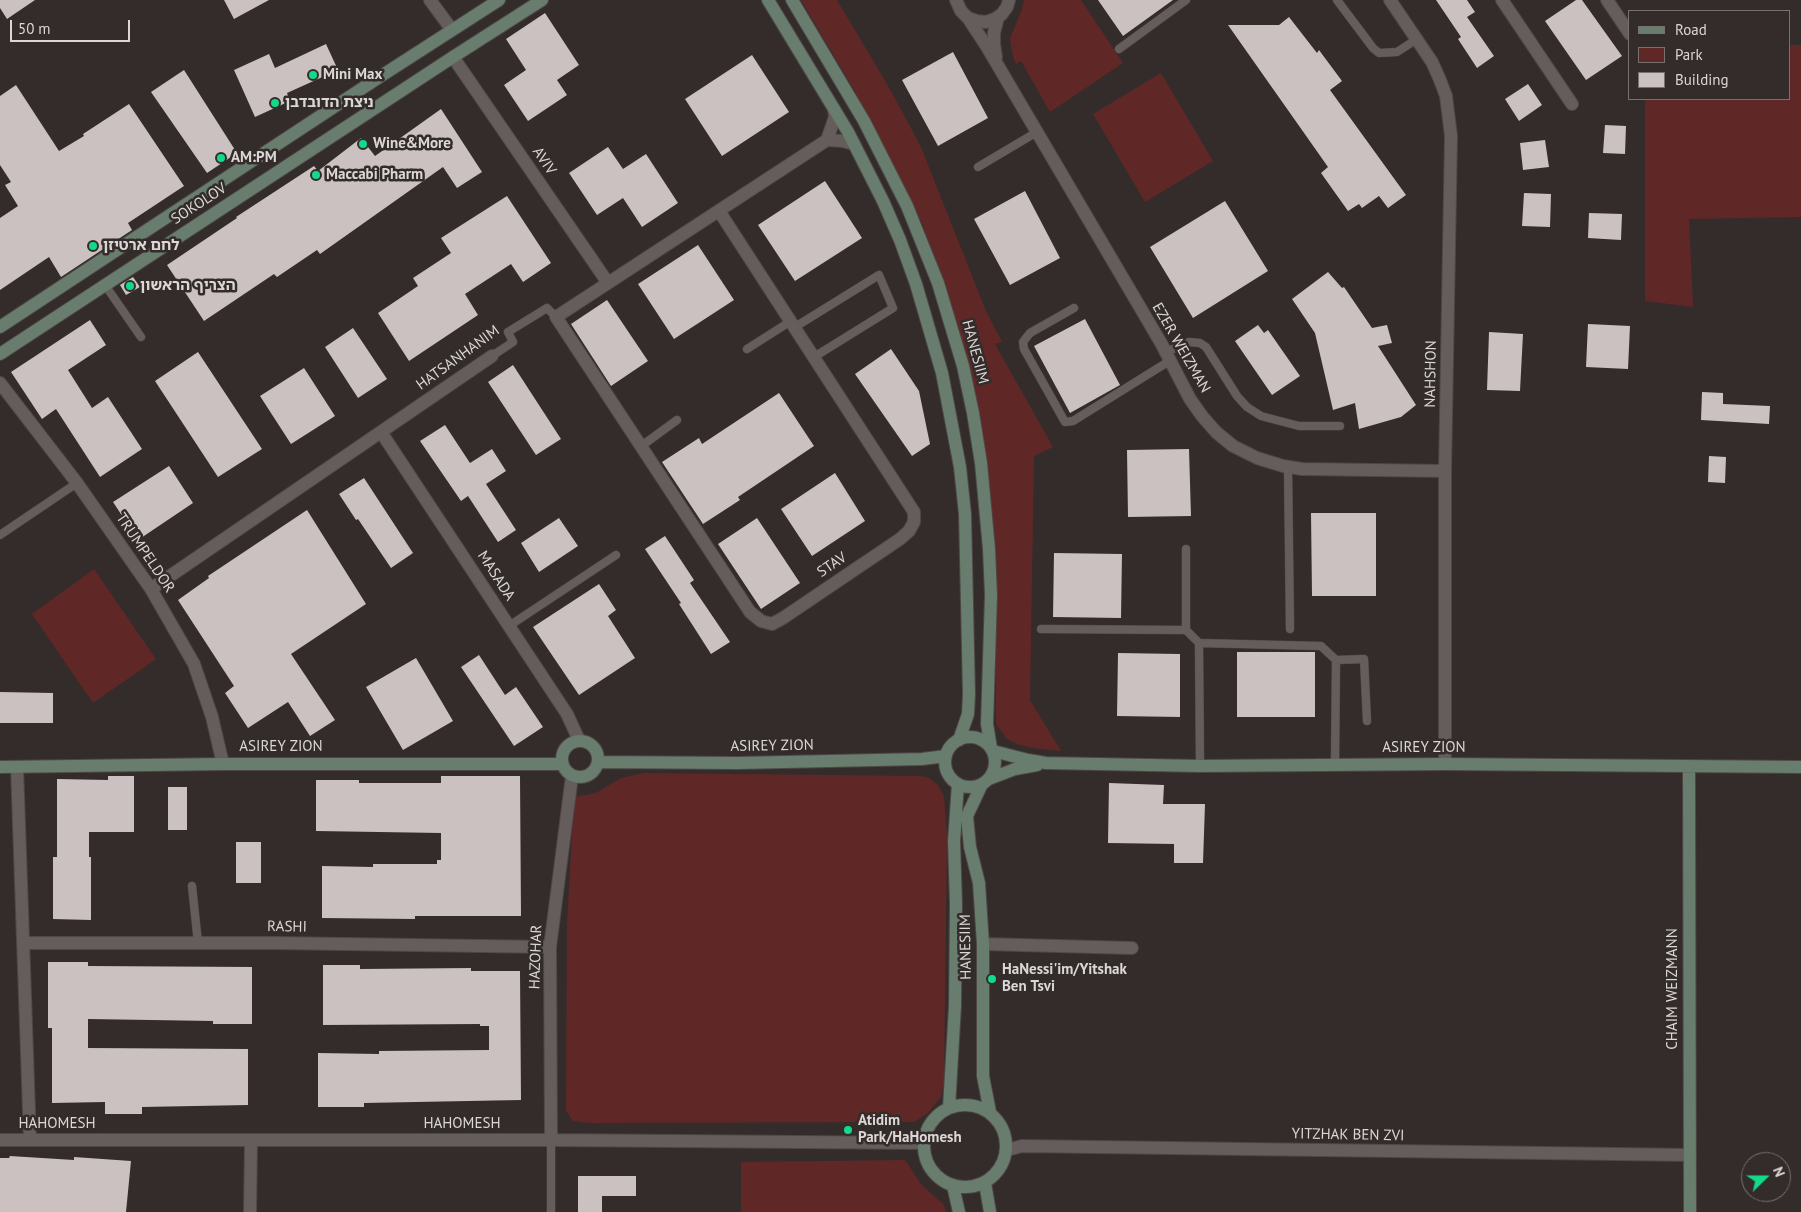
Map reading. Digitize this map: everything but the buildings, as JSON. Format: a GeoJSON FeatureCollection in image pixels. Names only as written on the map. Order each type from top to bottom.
{"type":"FeatureCollection","features":[{"type":"Feature","properties":{"kind":"street"},"geometry":{"type":"LineString","coordinates":[[430,0],[452,30]]}},
{"type":"Feature","properties":{"kind":"street","name":"SOKOLOV"},"geometry":{"type":"LineString","coordinates":[[0,327],[499,0]]}},
{"type":"Feature","properties":{"kind":"street","name":"SOKOLOV"},"geometry":{"type":"LineString","coordinates":[[0,354],[542,0]]}},
{"type":"Feature","properties":{"kind":"street"},"geometry":{"type":"LineString","coordinates":[[768,0],[834,109],[883,201],[916,284],[940,365],[952,418],[965,514],[969,694],[968,714],[959,740]]}},
{"type":"Feature","properties":{"kind":"street","name":"HANESIIM"},"geometry":{"type":"LineString","coordinates":[[792,0],[864,121],[907,206],[938,283],[963,366],[981,464],[988,540],[991,595],[988,724],[992,750]]}},
{"type":"Feature","properties":{"kind":"street","name":"EZER WEIZMAN"},"geometry":{"type":"LineString","coordinates":[[956,0],[961,12],[968,18],[1037,132],[1168,356],[1190,399],[1216,432],[1233,446],[1257,458],[1288,467],[1302,469],[1445,471]]}},
{"type":"Feature","properties":{"kind":"street"},"geometry":{"type":"LineString","coordinates":[[968,18],[986,22],[998,17],[1007,7],[1009,0]]}},
{"type":"Feature","properties":{"kind":"street","name":"NAHSHON"},"geometry":{"type":"LineString","coordinates":[[1390,0],[1432,62],[1446,96],[1451,136],[1445,471],[1445,764]]}},
{"type":"Feature","properties":{"kind":"street"},"geometry":{"type":"LineString","coordinates":[[1502,0],[1572,104]]}},
{"type":"Feature","properties":{"kind":"street"},"geometry":{"type":"LineString","coordinates":[[1607,0],[1628,31]]}},
{"type":"Feature","properties":{"kind":"street","name":"EZER WEIZMAN"},"geometry":{"type":"LineString","coordinates":[[998,17],[994,33],[994,44],[1001,72]]}},
{"type":"Feature","properties":{"kind":"street","name":"AVIV"},"geometry":{"type":"LineString","coordinates":[[454,56],[608,283]]}},
{"type":"Feature","properties":{"kind":"street"},"geometry":{"type":"LineString","coordinates":[[827,140],[834,118],[834,109]]}},
{"type":"Feature","properties":{"kind":"street"},"geometry":{"type":"LineString","coordinates":[[556,317],[827,140],[854,144]]}},
{"type":"Feature","properties":{"kind":"street","name":"STAV"},"geometry":{"type":"LineString","coordinates":[[556,317],[750,612],[761,621],[772,624],[782,618],[900,539],[914,522],[914,512],[910,503],[719,211]]}},
{"type":"Feature","properties":{"kind":"street","name":"HATSANHANIM"},"geometry":{"type":"LineString","coordinates":[[151,589],[492,356]]}},
{"type":"Feature","properties":{"kind":"street","name":"TRUMPELDOR"},"geometry":{"type":"LineString","coordinates":[[0,383],[77,483],[151,589],[194,664],[212,717],[223,764]]}},
{"type":"Feature","properties":{"kind":"street","name":"MASADA"},"geometry":{"type":"LineString","coordinates":[[381,432],[567,714],[579,740]]}},
{"type":"Feature","properties":{"kind":"street"},"geometry":{"type":"LineString","coordinates":[[973,737],[986,742],[992,750],[995,766],[986,782],[974,787],[966,787],[958,784],[947,772],[946,756],[953,744],[959,740],[973,737]]}},
{"type":"Feature","properties":{"kind":"street"},"geometry":{"type":"LineString","coordinates":[[579,740],[592,744],[596,749],[598,762],[591,774],[578,778],[566,771],[562,764],[563,751],[567,746],[579,740]]}},
{"type":"Feature","properties":{"kind":"street","name":"ASIREY ZION"},"geometry":{"type":"LineString","coordinates":[[992,750],[1021,759],[1046,763],[1200,766],[1445,764],[1801,768]]}},
{"type":"Feature","properties":{"kind":"street","name":"ASIREY ZION"},"geometry":{"type":"LineString","coordinates":[[598,762],[738,763],[922,759],[946,756]]}},
{"type":"Feature","properties":{"kind":"street","name":"ASIREY ZION"},"geometry":{"type":"LineString","coordinates":[[986,782],[1015,769],[1046,763]]}},
{"type":"Feature","properties":{"kind":"street","name":"ASIREY ZION"},"geometry":{"type":"LineString","coordinates":[[0,767],[223,764],[562,764]]}},
{"type":"Feature","properties":{"kind":"street"},"geometry":{"type":"LineString","coordinates":[[17,767],[30,1140]]}},
{"type":"Feature","properties":{"kind":"street","name":"CHAIM WEIZMANN"},"geometry":{"type":"LineString","coordinates":[[1689,767],[1690,1212]]}},
{"type":"Feature","properties":{"kind":"street","name":"HAZOHAR"},"geometry":{"type":"LineString","coordinates":[[551,1140],[550,947],[572,776]]}},
{"type":"Feature","properties":{"kind":"street","name":"HANESIIM"},"geometry":{"type":"LineString","coordinates":[[986,782],[967,816],[970,847],[979,883],[983,944],[983,1076],[990,1112]]}},
{"type":"Feature","properties":{"kind":"street","name":"HANESIIM"},"geometry":{"type":"LineString","coordinates":[[949,1108],[955,1006],[956,904],[954,841],[958,784]]}},
{"type":"Feature","properties":{"kind":"street","name":"RASHI"},"geometry":{"type":"LineString","coordinates":[[23,943],[550,947]]}},
{"type":"Feature","properties":{"kind":"street"},"geometry":{"type":"LineString","coordinates":[[983,944],[1132,948]]}},
{"type":"Feature","properties":{"kind":"street"},"geometry":{"type":"LineString","coordinates":[[963,1104],[977,1106],[990,1112],[1000,1122],[1006,1135],[1007,1150],[1004,1163],[996,1175],[985,1183],[974,1187],[953,1186],[942,1181],[927,1163],[924,1153],[926,1132],[932,1122],[939,1113],[963,1104]]}},
{"type":"Feature","properties":{"kind":"street","name":"HAHOMESH"},"geometry":{"type":"LineString","coordinates":[[0,1140],[924,1142]]}},
{"type":"Feature","properties":{"kind":"street"},"geometry":{"type":"LineString","coordinates":[[250,1212],[251,1141]]}},
{"type":"Feature","properties":{"kind":"street","name":"YITZHAK BEN ZVI"},"geometry":{"type":"LineString","coordinates":[[1007,1150],[1022,1146],[1690,1155]]}},
{"type":"Feature","properties":{"kind":"street"},"geometry":{"type":"LineString","coordinates":[[985,1183],[990,1212]]}},
{"type":"Feature","properties":{"kind":"street"},"geometry":{"type":"LineString","coordinates":[[953,1186],[959,1212]]}},
{"type":"Feature","properties":{"kind":"lane"},"geometry":{"type":"LineString","coordinates":[[1119,49],[1186,0]]}},
{"type":"Feature","properties":{"kind":"lane"},"geometry":{"type":"LineString","coordinates":[[1337,0],[1373,48],[1379,53],[1396,52],[1417,40]]}},
{"type":"Feature","properties":{"kind":"lane"},"geometry":{"type":"LineString","coordinates":[[978,167],[1037,132]]}},
{"type":"Feature","properties":{"kind":"lane"},"geometry":{"type":"LineString","coordinates":[[747,349],[879,275],[893,308],[814,356]]}},
{"type":"Feature","properties":{"kind":"lane"},"geometry":{"type":"LineString","coordinates":[[105,285],[141,337]]}},
{"type":"Feature","properties":{"kind":"lane","name":"HATSANHANIM"},"geometry":{"type":"LineString","coordinates":[[492,356],[514,342],[508,332],[547,308],[556,317]]}},
{"type":"Feature","properties":{"kind":"lane"},"geometry":{"type":"LineString","coordinates":[[1074,308],[1030,334],[1023,342],[1024,349],[1065,422],[1074,421],[1189,342],[1200,343],[1206,347],[1237,396],[1247,407],[1261,416],[1299,426],[1340,426]]}},
{"type":"Feature","properties":{"kind":"lane"},"geometry":{"type":"LineString","coordinates":[[640,447],[677,420]]}},
{"type":"Feature","properties":{"kind":"lane"},"geometry":{"type":"LineString","coordinates":[[1288,467],[1290,629]]}},
{"type":"Feature","properties":{"kind":"lane"},"geometry":{"type":"LineString","coordinates":[[0,534],[77,483]]}},
{"type":"Feature","properties":{"kind":"lane"},"geometry":{"type":"LineString","coordinates":[[1186,549],[1186,630],[1199,644],[1200,766]]}},
{"type":"Feature","properties":{"kind":"lane"},"geometry":{"type":"LineString","coordinates":[[509,626],[616,555]]}},
{"type":"Feature","properties":{"kind":"lane"},"geometry":{"type":"LineString","coordinates":[[1041,629],[1186,630]]}},
{"type":"Feature","properties":{"kind":"lane"},"geometry":{"type":"LineString","coordinates":[[1199,644],[1321,646],[1336,660],[1364,658],[1367,722]]}},
{"type":"Feature","properties":{"kind":"lane"},"geometry":{"type":"LineString","coordinates":[[1335,765],[1336,660]]}},
{"type":"Feature","properties":{"kind":"lane"},"geometry":{"type":"LineString","coordinates":[[192,886],[198,943]]}},
{"type":"Feature","properties":{"kind":"lane"},"geometry":{"type":"LineString","coordinates":[[551,1140],[551,1212]]}},
{"type":"Feature","properties":{"kind":"green space"},"geometry":{"type":"Polygon","coordinates":[[[801,0],[837,0],[890,89],[921,147],[986,311],[1002,342],[995,344],[1053,447],[1034,456],[1030,700],[1061,751],[1032,748],[1017,744],[1007,739],[996,724],[996,592],[949,301],[922,223],[853,88],[801,0]]]}},
{"type":"Feature","properties":{"kind":"green space"},"geometry":{"type":"Polygon","coordinates":[[[1024,0],[1081,0],[1123,63],[1050,112],[1021,61],[1016,64],[1013,57],[1010,39],[1024,0]]]}},
{"type":"Feature","properties":{"kind":"green space"},"geometry":{"type":"Polygon","coordinates":[[[1791,45],[1801,45],[1801,217],[1689,219],[1693,307],[1645,301],[1645,100],[1791,100],[1791,45]]]}},
{"type":"Feature","properties":{"kind":"green space"},"geometry":{"type":"Polygon","coordinates":[[[1161,73],[1213,161],[1145,202],[1093,114],[1161,73]]]}},
{"type":"Feature","properties":{"kind":"green space"},"geometry":{"type":"Polygon","coordinates":[[[94,569],[156,659],[93,703],[32,614],[94,569]]]}},
{"type":"Feature","properties":{"kind":"green space"},"geometry":{"type":"Polygon","coordinates":[[[644,773],[921,776],[929,778],[938,785],[944,796],[947,836],[944,1081],[941,1097],[928,1113],[914,1122],[589,1123],[573,1121],[566,1111],[567,924],[574,797],[596,793],[621,778],[644,773]]]}},
{"type":"Feature","properties":{"kind":"green space"},"geometry":{"type":"Polygon","coordinates":[[[905,1160],[921,1184],[944,1205],[946,1212],[741,1212],[741,1162],[905,1160]]]}},
{"type":"Feature","properties":{"kind":"place","name":"Mini Max"},"geometry":{"type":"Point","coordinates":[313,75]}},
{"type":"Feature","properties":{"kind":"place","name":"ניצת הדובדבן"},"geometry":{"type":"Point","coordinates":[275,103]}},
{"type":"Feature","properties":{"kind":"place","name":"Wine&More"},"geometry":{"type":"Point","coordinates":[363,144]}},
{"type":"Feature","properties":{"kind":"place","name":"AM:PM"},"geometry":{"type":"Point","coordinates":[221,158]}},
{"type":"Feature","properties":{"kind":"place","name":"Maccabi Pharm"},"geometry":{"type":"Point","coordinates":[316,175]}},
{"type":"Feature","properties":{"kind":"place","name":"לחם ארטיזן"},"geometry":{"type":"Point","coordinates":[93,246]}},
{"type":"Feature","properties":{"kind":"place","name":"הצריף הראשון"},"geometry":{"type":"Point","coordinates":[130,286]}},
{"type":"Feature","properties":{"kind":"place","name":"HaNessi'im/Yitshak Ben Tsvi"},"geometry":{"type":"Point","coordinates":[992,979]}},
{"type":"Feature","properties":{"kind":"place","name":"Atidim Park/HaHomesh"},"geometry":{"type":"Point","coordinates":[848,1130]}}]}
